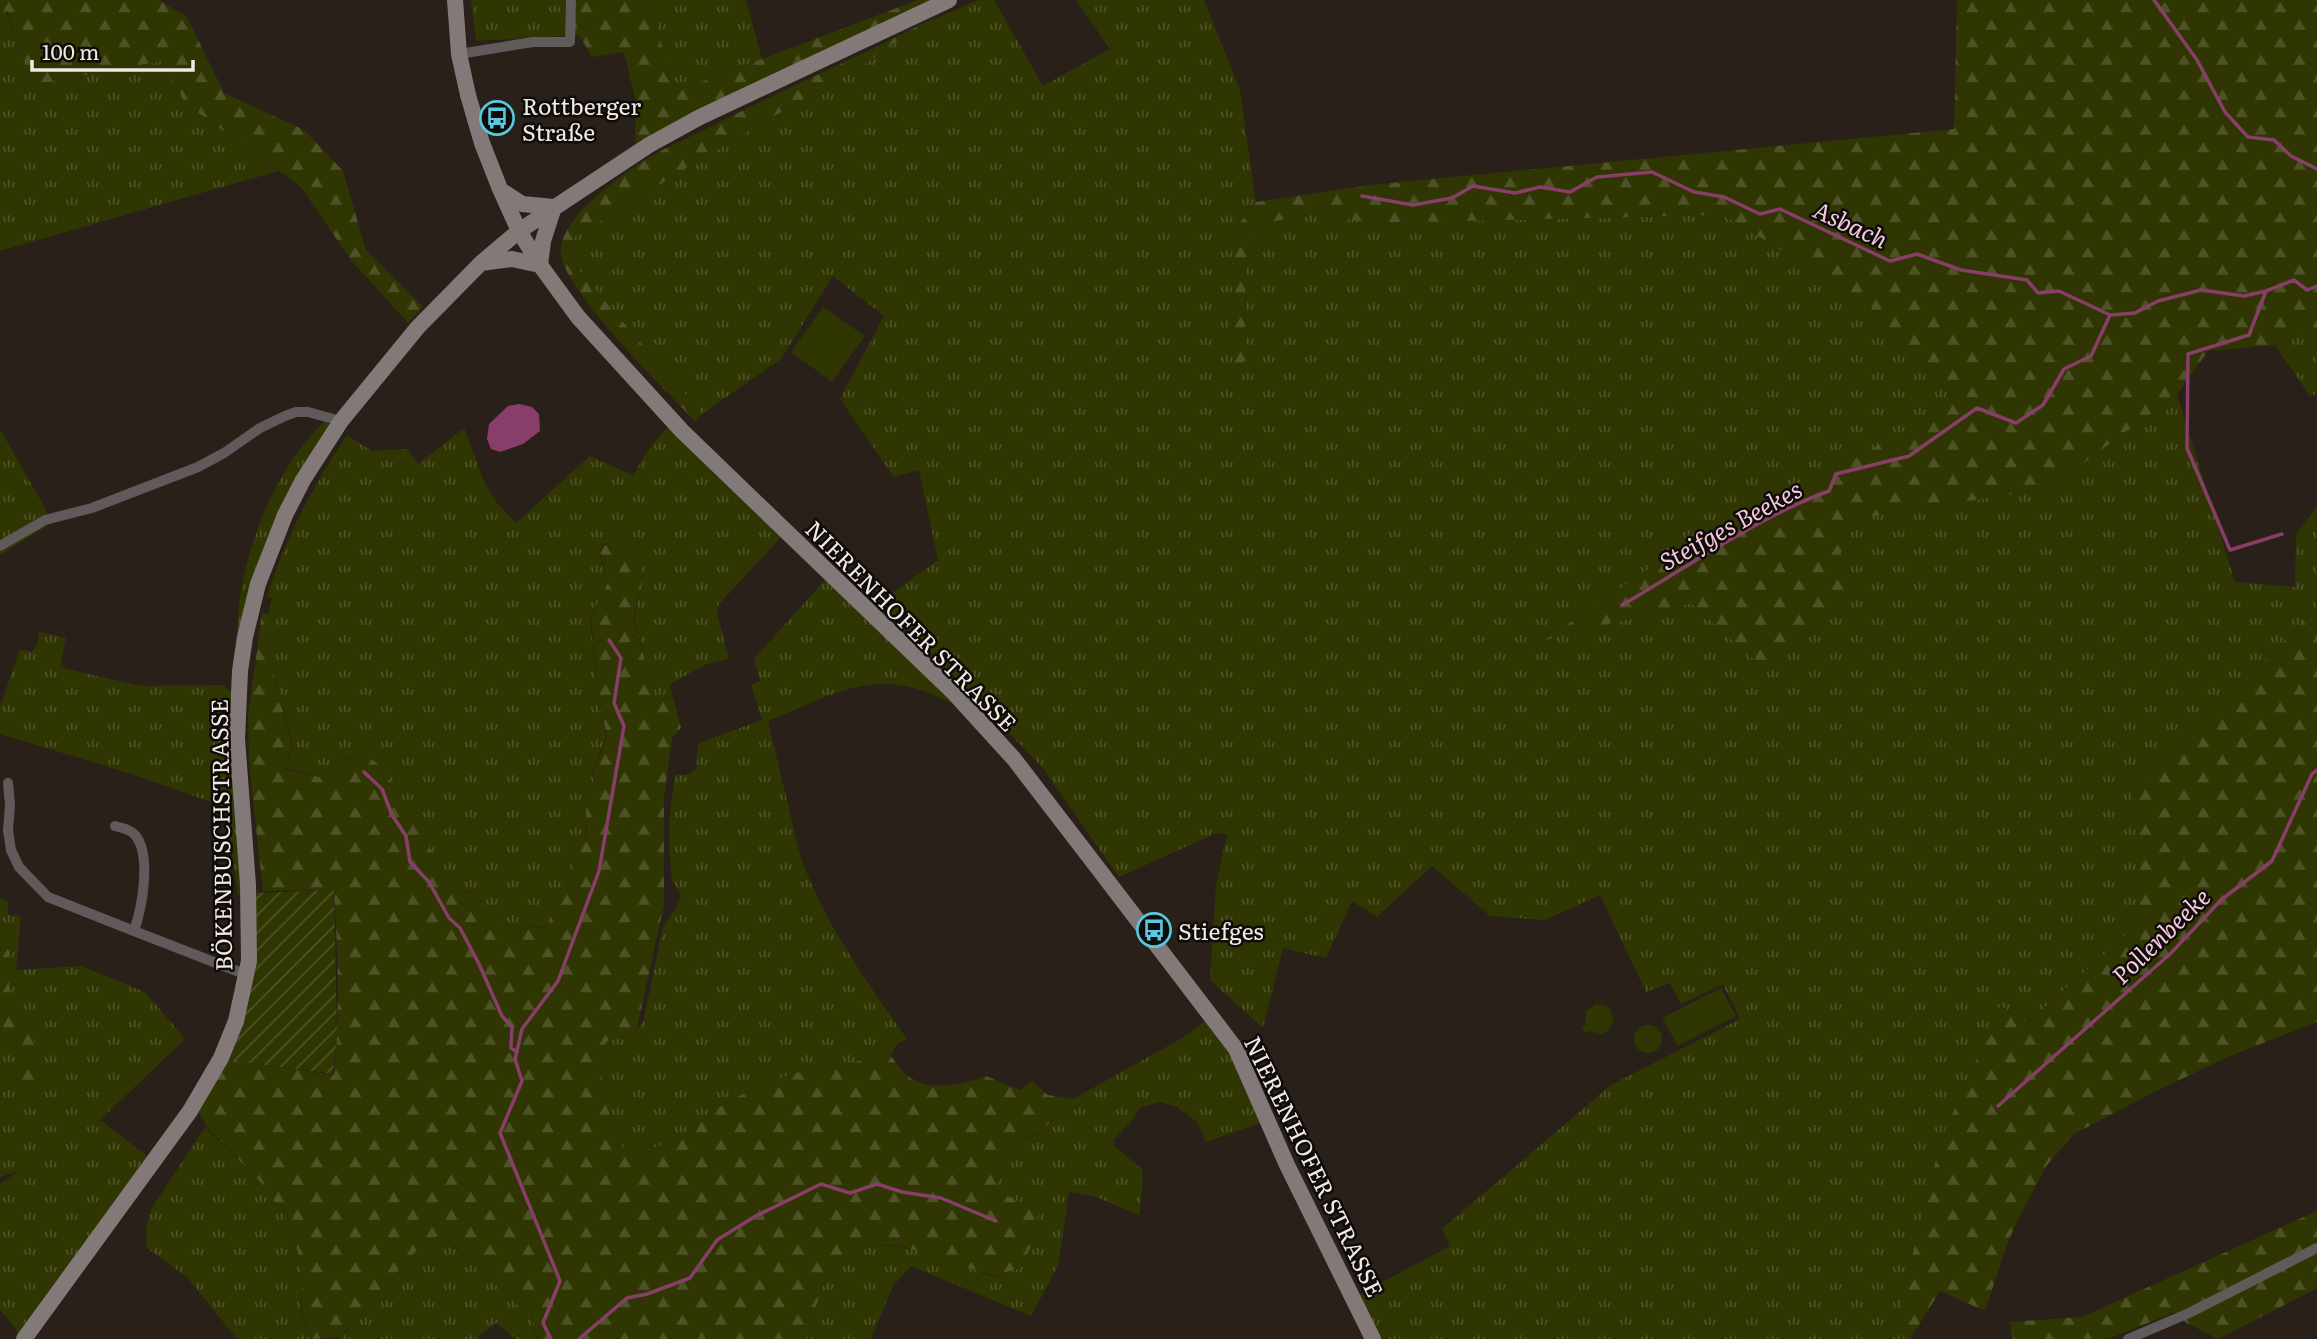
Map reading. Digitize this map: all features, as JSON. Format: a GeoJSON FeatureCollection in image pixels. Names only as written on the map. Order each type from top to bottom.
{"type":"FeatureCollection","features":[{"type":"Feature","properties":{"kind":"main road","name":"NIERENHOFER STRASSE"},"geometry":{"type":"LineString","coordinates":[[455,0],[459,54],[474,115],[500,189],[519,231],[540,265],[578,317],[682,431],[954,693],[1022,770],[1236,1049],[1287,1165],[1373,1339]]}},
{"type":"Feature","properties":{"kind":"main road"},"geometry":{"type":"LineString","coordinates":[[519,231],[649,145],[700,117],[949,0]]}},
{"type":"Feature","properties":{"kind":"main road"},"geometry":{"type":"LineString","coordinates":[[500,189],[522,204],[554,207]]}},
{"type":"Feature","properties":{"kind":"main road"},"geometry":{"type":"LineString","coordinates":[[481,263],[512,259],[540,265],[554,207]]}},
{"type":"Feature","properties":{"kind":"main road","name":"BÖKENBUSCHSTRASSE"},"geometry":{"type":"LineString","coordinates":[[24,1339],[190,1111],[212,1076],[236,1021],[247,975],[249,896],[237,739],[238,698],[245,637],[258,584],[285,515],[303,480],[341,421],[418,327],[481,263],[519,231]]}},
{"type":"Feature","properties":{"kind":"street"},"geometry":{"type":"LineString","coordinates":[[459,54],[533,42],[570,42],[571,0]]}},
{"type":"Feature","properties":{"kind":"street"},"geometry":{"type":"LineString","coordinates":[[0,546],[46,520],[92,508],[198,467],[285,416],[308,412],[341,421]]}},
{"type":"Feature","properties":{"kind":"street"},"geometry":{"type":"LineString","coordinates":[[8,783],[8,831],[11,850],[19,867],[48,897],[247,975]]}},
{"type":"Feature","properties":{"kind":"street"},"geometry":{"type":"LineString","coordinates":[[116,825],[137,837],[143,856],[145,872],[134,931]]}},
{"type":"Feature","properties":{"kind":"street"},"geometry":{"type":"LineString","coordinates":[[2128,1339],[2189,1313],[2317,1248]]}},
{"type":"Feature","properties":{"kind":"green space"},"geometry":{"type":"Polygon","coordinates":[[[0,0],[159,0],[187,17],[224,93],[304,130],[343,171],[366,250],[423,307],[408,323],[351,260],[301,187],[185,103],[162,61],[33,85],[7,11],[0,11],[0,0]]]}},
{"type":"Feature","properties":{"kind":"green space"},"geometry":{"type":"Polygon","coordinates":[[[471,0],[579,0],[579,35],[476,41],[471,0]]]}},
{"type":"Feature","properties":{"kind":"green space"},"geometry":{"type":"Polygon","coordinates":[[[579,0],[652,0],[672,93],[918,0],[938,0],[635,143],[636,102],[624,52],[592,57],[579,35],[579,0]]]}},
{"type":"Feature","properties":{"kind":"green space"},"geometry":{"type":"Polygon","coordinates":[[[652,0],[746,0],[762,59],[671,93],[652,0]]]}},
{"type":"Feature","properties":{"kind":"green space"},"geometry":{"type":"Polygon","coordinates":[[[978,0],[994,0],[1043,86],[1110,49],[1076,0],[1204,0],[1240,91],[1256,202],[1237,227],[1229,340],[1246,360],[1245,270],[1259,225],[1317,212],[1367,223],[1723,215],[1864,300],[1956,402],[1811,484],[1678,549],[1547,639],[1691,603],[1836,522],[2050,488],[2177,394],[2235,582],[2295,587],[2296,534],[2317,506],[2317,608],[2132,791],[2140,850],[2134,928],[2027,1023],[2001,1006],[1941,1140],[1894,1329],[1910,1339],[1378,1339],[1357,1296],[1450,1246],[1442,1229],[1611,1085],[1740,1019],[1723,984],[1681,1004],[1670,983],[1646,992],[1600,895],[1545,920],[1490,916],[1432,866],[1377,917],[1352,901],[1326,958],[1283,948],[1263,1028],[1210,980],[1216,885],[1227,834],[1214,834],[1119,877],[1042,767],[879,603],[938,560],[919,470],[894,477],[840,399],[884,316],[833,276],[781,359],[702,414],[574,265],[575,236],[736,138],[865,64],[918,26],[978,0]]]}},
{"type":"Feature","properties":{"kind":"green space"},"geometry":{"type":"Polygon","coordinates":[[[1957,0],[2317,0],[2317,329],[2275,345],[2208,351],[2177,394],[2050,488],[1837,522],[1845,592],[1763,668],[1691,603],[1545,640],[1678,549],[1811,484],[1956,401],[1864,300],[1723,215],[1367,223],[1317,212],[1259,225],[1245,270],[1246,360],[1236,368],[1229,340],[1237,227],[1256,202],[1370,185],[1954,129],[1957,0]]]}},
{"type":"Feature","properties":{"kind":"green space"},"geometry":{"type":"Polygon","coordinates":[[[0,11],[6,11],[34,85],[162,61],[185,103],[278,171],[0,251],[0,11]]]}},
{"type":"Feature","properties":{"kind":"green space"},"geometry":{"type":"Polygon","coordinates":[[[918,26],[865,64],[736,138],[575,236],[574,265],[702,414],[695,421],[617,339],[578,289],[565,268],[561,251],[570,225],[605,190],[658,153],[918,26]]]}},
{"type":"Feature","properties":{"kind":"green space"},"geometry":{"type":"Polygon","coordinates":[[[823,307],[865,336],[832,382],[791,352],[823,307]]]}},
{"type":"Feature","properties":{"kind":"green space"},"geometry":{"type":"Polygon","coordinates":[[[2317,329],[2317,394],[2310,396],[2275,345],[2317,329]]]}},
{"type":"Feature","properties":{"kind":"green space"},"geometry":{"type":"Polygon","coordinates":[[[326,420],[330,427],[237,644],[242,585],[260,523],[288,466],[326,420]]]}},
{"type":"Feature","properties":{"kind":"green space"},"geometry":{"type":"Polygon","coordinates":[[[669,426],[783,535],[719,604],[717,613],[729,659],[707,664],[670,684],[672,696],[656,698],[634,618],[644,577],[637,559],[615,541],[604,544],[599,552],[608,583],[590,617],[599,703],[606,737],[592,774],[595,788],[586,810],[586,836],[575,852],[566,894],[545,926],[512,930],[473,892],[449,891],[442,868],[385,773],[372,761],[364,757],[346,758],[336,781],[285,768],[293,745],[267,650],[272,615],[268,614],[272,598],[267,597],[282,554],[301,513],[347,435],[372,451],[407,449],[418,464],[464,428],[485,484],[497,503],[516,523],[590,456],[634,476],[649,450],[669,426]]]}},
{"type":"Feature","properties":{"kind":"green space"},"geometry":{"type":"Polygon","coordinates":[[[0,429],[45,508],[50,524],[0,555],[0,429]]]}},
{"type":"Feature","properties":{"kind":"green space"},"geometry":{"type":"Polygon","coordinates":[[[615,541],[637,560],[644,577],[633,618],[656,698],[673,697],[681,728],[672,738],[664,797],[664,905],[636,1032],[624,1039],[614,1038],[606,1042],[603,1057],[604,1095],[620,1145],[627,1152],[636,1154],[682,1138],[727,1101],[791,1074],[890,1055],[909,1077],[927,1085],[947,1086],[986,1076],[1020,1090],[1032,1081],[1048,1095],[1073,1099],[1040,1133],[1011,1144],[994,1189],[1038,1212],[1036,1237],[1020,1268],[994,1276],[901,1246],[865,1244],[838,1260],[822,1287],[806,1339],[538,1339],[532,1318],[441,1234],[423,1243],[341,1337],[313,1339],[302,1314],[302,1268],[291,1226],[262,1184],[206,1126],[198,1110],[227,1060],[334,1075],[338,982],[334,890],[263,891],[249,763],[248,716],[262,613],[272,615],[267,650],[292,745],[284,769],[336,781],[346,759],[359,756],[372,760],[386,773],[442,868],[449,891],[473,893],[513,930],[545,927],[566,894],[575,852],[587,836],[586,810],[595,788],[593,774],[607,737],[599,702],[591,617],[608,583],[600,552],[605,545],[615,541]]]}},
{"type":"Feature","properties":{"kind":"green space"},"geometry":{"type":"Polygon","coordinates":[[[827,578],[879,625],[955,705],[928,692],[882,684],[839,692],[768,721],[799,852],[809,878],[846,949],[907,1039],[898,1043],[891,1055],[792,1074],[727,1101],[682,1138],[635,1154],[627,1152],[620,1145],[604,1095],[603,1057],[606,1042],[633,1034],[643,1022],[663,927],[678,905],[681,893],[672,881],[669,820],[675,775],[685,775],[695,770],[699,743],[762,720],[751,685],[760,681],[754,659],[827,578]]]}},
{"type":"Feature","properties":{"kind":"green space"},"geometry":{"type":"Polygon","coordinates":[[[2317,608],[2317,1022],[2230,1056],[2074,1134],[2047,1165],[2019,1217],[1985,1311],[1940,1291],[1910,1339],[1894,1329],[1941,1140],[2000,1006],[2028,1023],[2134,928],[2140,850],[2132,791],[2317,608]]]}},
{"type":"Feature","properties":{"kind":"green space"},"geometry":{"type":"Polygon","coordinates":[[[39,632],[66,638],[60,666],[66,669],[141,686],[223,685],[232,692],[234,793],[243,894],[238,895],[225,807],[132,774],[0,734],[0,707],[20,649],[32,652],[39,632]]]}},
{"type":"Feature","properties":{"kind":"green space"},"geometry":{"type":"Polygon","coordinates":[[[334,890],[337,1037],[333,1074],[227,1060],[251,989],[255,960],[254,893],[334,890]]]}},
{"type":"Feature","properties":{"kind":"green space"},"geometry":{"type":"Polygon","coordinates":[[[0,897],[8,902],[8,914],[21,917],[16,970],[81,966],[145,992],[185,1039],[100,1120],[147,1156],[19,1334],[0,1309],[0,1184],[18,1171],[0,1177],[0,897]]]}},
{"type":"Feature","properties":{"kind":"green space"},"geometry":{"type":"Polygon","coordinates":[[[8,949],[9,987],[16,1006],[32,1017],[40,1101],[20,1104],[14,1048],[0,1030],[0,955],[8,949]]]}},
{"type":"Feature","properties":{"kind":"green space"},"geometry":{"type":"Polygon","coordinates":[[[1721,988],[1736,1016],[1678,1046],[1662,1018],[1721,988]]]}},
{"type":"Feature","properties":{"kind":"green space"},"geometry":{"type":"Polygon","coordinates":[[[1596,1004],[1609,1007],[1614,1020],[1608,1031],[1602,1034],[1589,1031],[1586,1034],[1582,1027],[1585,1025],[1586,1011],[1596,1004]]]}},
{"type":"Feature","properties":{"kind":"green space"},"geometry":{"type":"Polygon","coordinates":[[[1209,1018],[1221,1034],[1263,1122],[1206,1142],[1197,1122],[1177,1107],[1161,1102],[1141,1107],[1113,1140],[1115,1147],[1142,1169],[1139,1215],[1094,1196],[1069,1192],[1058,1266],[1031,1316],[911,1266],[893,1286],[871,1339],[806,1339],[822,1288],[838,1260],[865,1244],[900,1247],[940,1257],[993,1277],[1020,1268],[1036,1237],[1038,1212],[994,1189],[1011,1144],[1040,1134],[1073,1099],[1179,1040],[1209,1018]]]}},
{"type":"Feature","properties":{"kind":"green space"},"geometry":{"type":"Polygon","coordinates":[[[1648,1025],[1658,1029],[1662,1039],[1658,1049],[1648,1053],[1638,1049],[1634,1039],[1638,1029],[1648,1025]]]}},
{"type":"Feature","properties":{"kind":"green space"},"geometry":{"type":"Polygon","coordinates":[[[205,1127],[262,1184],[291,1226],[302,1268],[301,1314],[313,1339],[237,1339],[187,1277],[147,1248],[146,1228],[152,1208],[205,1127]]]}},
{"type":"Feature","properties":{"kind":"green space"},"geometry":{"type":"Polygon","coordinates":[[[2317,1211],[2317,1288],[2218,1339],[2185,1322],[2175,1312],[2108,1339],[2013,1339],[2009,1322],[2082,1317],[2317,1211]]]}},
{"type":"Feature","properties":{"kind":"green space"},"geometry":{"type":"Polygon","coordinates":[[[440,1234],[532,1318],[537,1339],[516,1339],[496,1323],[475,1339],[338,1339],[423,1243],[440,1234]]]}},
{"type":"Feature","properties":{"kind":"shaded area"},"geometry":{"type":"Polygon","coordinates":[[[519,404],[532,407],[539,414],[540,431],[523,444],[500,452],[491,449],[487,439],[489,424],[508,406],[519,404]]]}},
{"type":"Feature","properties":{"kind":"waterway"},"geometry":{"type":"LineString","coordinates":[[2154,0],[2197,60],[2225,112],[2248,137],[2274,140],[2291,156],[2317,169]]}},
{"type":"Feature","properties":{"kind":"waterway","name":"Asbach"},"geometry":{"type":"LineString","coordinates":[[1362,196],[1413,205],[1452,198],[1473,186],[1515,193],[1540,187],[1570,192],[1597,177],[1652,172],[1694,192],[1724,197],[1760,214],[1780,209],[1890,261],[1917,254],[1961,270],[2027,280],[2038,293],[2059,291],[2110,315],[2135,313],[2158,301],[2201,290],[2244,296],[2294,280],[2307,290],[2317,286]]}},
{"type":"Feature","properties":{"kind":"waterway"},"geometry":{"type":"LineString","coordinates":[[2266,291],[2249,335],[2188,354],[2187,448],[2230,550],[2282,534]]}},
{"type":"Feature","properties":{"kind":"waterway","name":"Steifges Beekes"},"geometry":{"type":"LineString","coordinates":[[1622,605],[1749,529],[1829,491],[1836,474],[1909,456],[1977,408],[2016,423],[2043,405],[2064,369],[2091,356],[2110,315]]}},
{"type":"Feature","properties":{"kind":"waterway"},"geometry":{"type":"LineString","coordinates":[[551,1339],[543,1323],[560,1281],[500,1133],[522,1081],[515,1059],[522,1029],[558,981],[599,871],[624,726],[614,703],[621,658],[609,640]]}},
{"type":"Feature","properties":{"kind":"waterway","name":"Pollenbeeke"},"geometry":{"type":"LineString","coordinates":[[1998,1106],[2171,953],[2221,900],[2272,861],[2312,774],[2317,770]]}},
{"type":"Feature","properties":{"kind":"waterway"},"geometry":{"type":"LineString","coordinates":[[364,772],[382,789],[392,815],[406,836],[410,862],[429,882],[449,918],[460,928],[502,1016],[512,1027],[511,1048],[517,1052]]}},
{"type":"Feature","properties":{"kind":"waterway"},"geometry":{"type":"LineString","coordinates":[[579,1339],[627,1298],[647,1294],[690,1278],[717,1240],[754,1217],[821,1184],[850,1193],[877,1184],[902,1192],[941,1198],[996,1221]]}},
{"type":"Feature","properties":{"kind":"place","name":"Rottberger Straße"},"geometry":{"type":"Point","coordinates":[497,118]}},
{"type":"Feature","properties":{"kind":"place","name":"Stiefges"},"geometry":{"type":"Point","coordinates":[1154,930]}}]}
